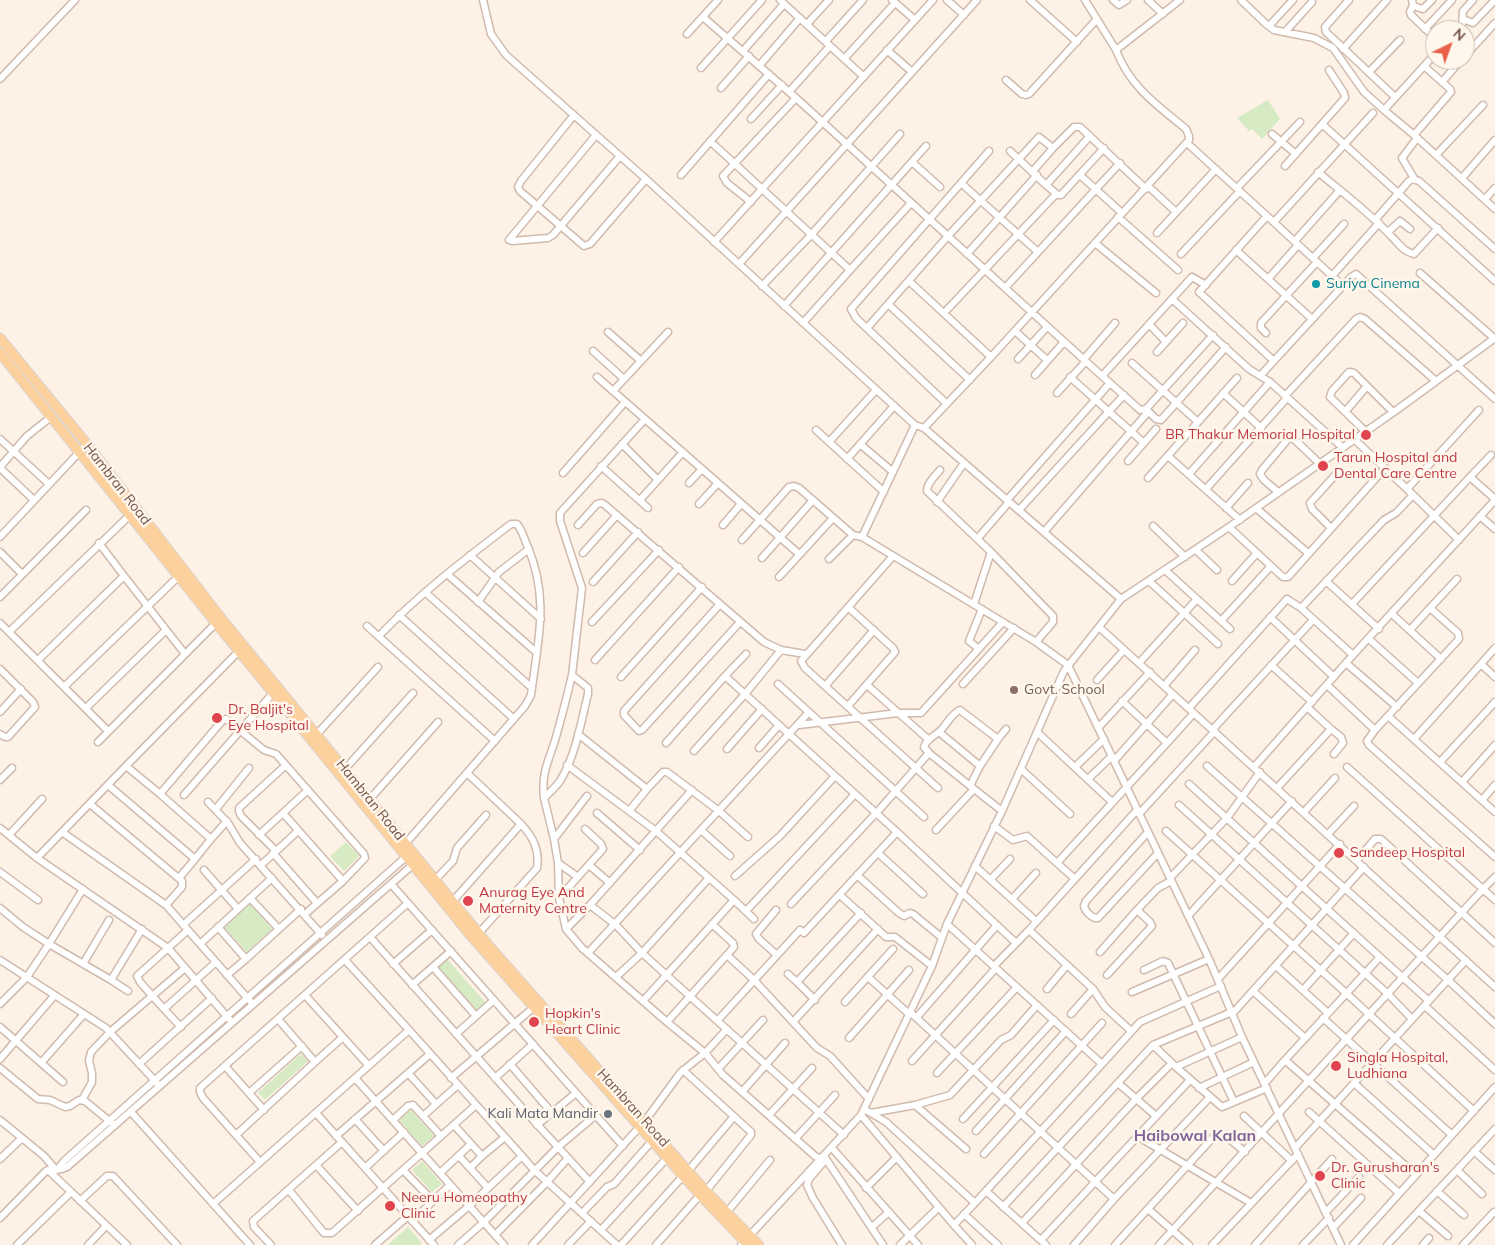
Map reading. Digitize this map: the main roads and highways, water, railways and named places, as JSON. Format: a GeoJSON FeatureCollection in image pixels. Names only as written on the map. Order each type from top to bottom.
{"type":"FeatureCollection","features":[{"type":"Feature","properties":{"kind":"main road","name":"Hambran Road"},"geometry":{"type":"LineString","coordinates":[[0,338],[87,444],[239,651],[266,678],[273,693],[409,854],[533,1008],[642,1124],[746,1242],[760,1245]]}},
{"type":"Feature","properties":{"kind":"main road","name":"Hambran Road"},"geometry":{"type":"LineString","coordinates":[[0,353],[179,576],[316,734],[406,843],[409,854]]}},
{"type":"Feature","properties":{"kind":"main road","name":"Hambran Road"},"geometry":{"type":"LineString","coordinates":[[415,862],[435,880],[453,901],[642,1124],[652,1141],[667,1158],[686,1173]]}},
{"type":"Feature","properties":{"kind":"main road","name":"Hambran Road"},"geometry":{"type":"LineString","coordinates":[[703,1193],[727,1212],[746,1242]]}},
{"type":"Feature","properties":{"kind":"place","name":"Suriya Cinema"},"geometry":{"type":"Point","coordinates":[1316,284]}},
{"type":"Feature","properties":{"kind":"place","name":"BR Thakur Memorial Hospital"},"geometry":{"type":"Point","coordinates":[1366,435]}},
{"type":"Feature","properties":{"kind":"place","name":"Tarun Hospital and Dental Care Centre"},"geometry":{"type":"Point","coordinates":[1323,466]}},
{"type":"Feature","properties":{"kind":"place","name":"Govt. School"},"geometry":{"type":"Point","coordinates":[1014,690]}},
{"type":"Feature","properties":{"kind":"place","name":"Dr. Baljit's Eye Hospital"},"geometry":{"type":"Point","coordinates":[217,718]}},
{"type":"Feature","properties":{"kind":"place","name":"Sandeep Hospital"},"geometry":{"type":"Point","coordinates":[1339,853]}},
{"type":"Feature","properties":{"kind":"place","name":"Anurag Eye And Maternity Centre"},"geometry":{"type":"Point","coordinates":[468,901]}},
{"type":"Feature","properties":{"kind":"place","name":"Hopkin's Heart Clinic"},"geometry":{"type":"Point","coordinates":[534,1022]}},
{"type":"Feature","properties":{"kind":"place","name":"Singla Hospital, Ludhiana"},"geometry":{"type":"Point","coordinates":[1336,1066]}},
{"type":"Feature","properties":{"kind":"place","name":"Kali Mata Mandir"},"geometry":{"type":"Point","coordinates":[608,1114]}},
{"type":"Feature","properties":{"kind":"place","name":"Dr. Gurusharan's Clinic"},"geometry":{"type":"Point","coordinates":[1320,1176]}},
{"type":"Feature","properties":{"kind":"place","name":"Neeru Homeopathy Clinic"},"geometry":{"type":"Point","coordinates":[390,1206]}},
{"type":"Feature","properties":{"kind":"district","name":"Haibowal Kalan"},"geometry":{"type":"Point","coordinates":[1195,1136]}}]}
